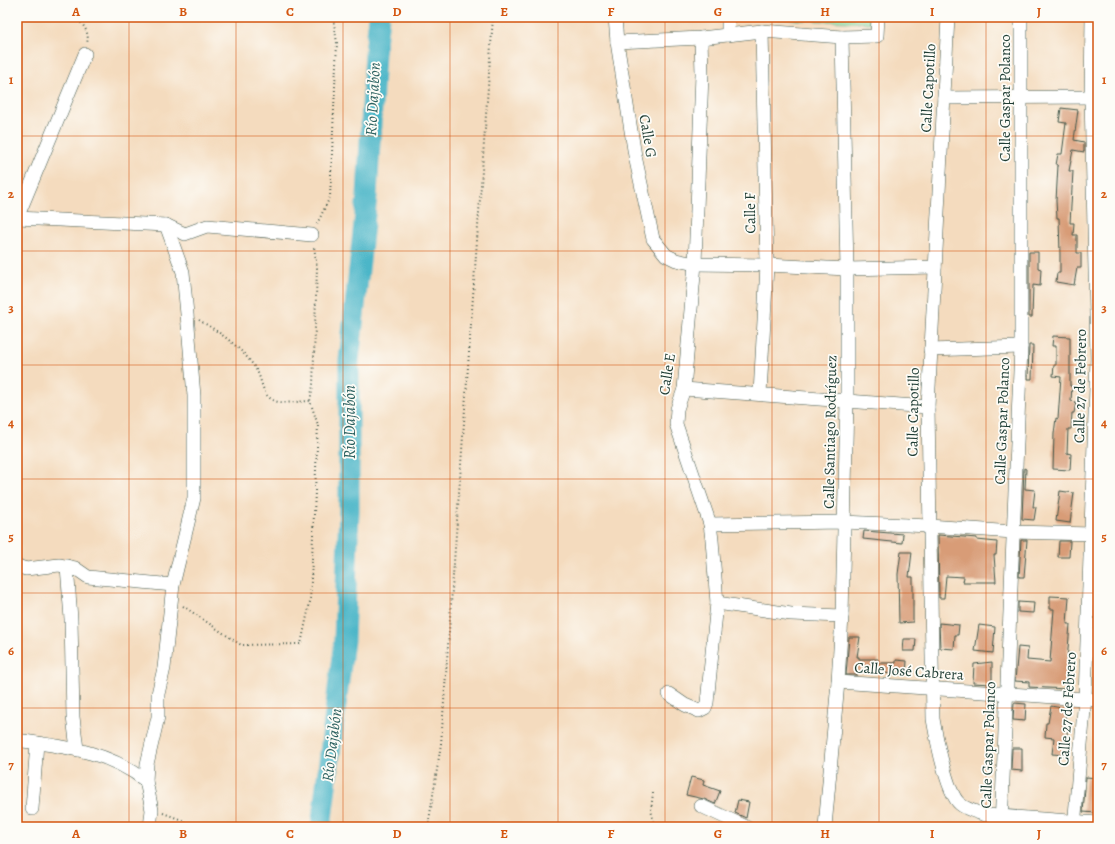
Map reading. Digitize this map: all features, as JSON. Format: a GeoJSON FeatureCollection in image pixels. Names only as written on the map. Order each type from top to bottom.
{"type":"FeatureCollection","features":[{"type":"Feature","properties":{"kind":"street","name":"Calle G"},"geometry":{"type":"LineString","coordinates":[[615,17],[617,42],[635,156],[653,239],[666,255],[676,260],[695,264]]}},
{"type":"Feature","properties":{"kind":"street"},"geometry":{"type":"LineString","coordinates":[[728,17],[728,35]]}},
{"type":"Feature","properties":{"kind":"street"},"geometry":{"type":"LineString","coordinates":[[617,42],[701,38],[762,31],[842,37],[877,36],[878,17]]}},
{"type":"Feature","properties":{"kind":"street","name":"Calle Capotillo"},"geometry":{"type":"LineString","coordinates":[[948,17],[928,407],[933,719],[942,763],[952,791],[959,804],[971,811],[1001,822]]}},
{"type":"Feature","properties":{"kind":"street","name":"Calle Gaspar Polanco"},"geometry":{"type":"LineString","coordinates":[[1001,822],[1021,347],[1021,17]]}},
{"type":"Feature","properties":{"kind":"street","name":"Calle 27 de Febrero"},"geometry":{"type":"LineString","coordinates":[[1074,824],[1092,699],[1098,358],[1092,17]]}},
{"type":"Feature","properties":{"kind":"street","name":"Calle F"},"geometry":{"type":"LineString","coordinates":[[760,394],[767,265],[762,31]]}},
{"type":"Feature","properties":{"kind":"street","name":"Calle Santiago Rodríguez"},"geometry":{"type":"LineString","coordinates":[[825,827],[838,682],[842,616],[847,401],[847,269],[842,37]]}},
{"type":"Feature","properties":{"kind":"street","name":"Calle E"},"geometry":{"type":"LineString","coordinates":[[669,694],[685,705],[699,711],[705,708],[707,703],[717,603],[710,524],[676,424],[677,409],[684,389],[695,264],[702,74],[701,38]]}},
{"type":"Feature","properties":{"kind":"street"},"geometry":{"type":"LineString","coordinates":[[85,54],[17,218],[166,225],[185,234],[207,226],[312,235]]}},
{"type":"Feature","properties":{"kind":"street"},"geometry":{"type":"LineString","coordinates":[[944,98],[1094,97]]}},
{"type":"Feature","properties":{"kind":"street"},"geometry":{"type":"LineString","coordinates":[[150,827],[152,810],[146,781],[147,764],[158,717],[158,694],[164,668],[172,592],[194,498],[194,396],[183,272],[166,225]]}},
{"type":"Feature","properties":{"kind":"street"},"geometry":{"type":"LineString","coordinates":[[695,264],[767,265],[847,269],[935,267]]}},
{"type":"Feature","properties":{"kind":"street"},"geometry":{"type":"LineString","coordinates":[[930,350],[1021,347]]}},
{"type":"Feature","properties":{"kind":"street"},"geometry":{"type":"LineString","coordinates":[[684,389],[928,407]]}},
{"type":"Feature","properties":{"kind":"street"},"geometry":{"type":"LineString","coordinates":[[710,524],[844,522],[1013,532],[1094,529]]}},
{"type":"Feature","properties":{"kind":"street"},"geometry":{"type":"LineString","coordinates":[[17,566],[26,568],[59,565],[68,566],[75,568],[88,577],[172,592]]}},
{"type":"Feature","properties":{"kind":"street"},"geometry":{"type":"LineString","coordinates":[[68,566],[71,619],[73,717],[77,749]]}},
{"type":"Feature","properties":{"kind":"street"},"geometry":{"type":"LineString","coordinates":[[717,603],[791,614],[842,616]]}},
{"type":"Feature","properties":{"kind":"street","name":"Calle José Cabrera"},"geometry":{"type":"LineString","coordinates":[[838,682],[932,687],[1006,694],[1092,699]]}},
{"type":"Feature","properties":{"kind":"street"},"geometry":{"type":"LineString","coordinates":[[17,740],[77,749],[102,755],[133,770],[146,781]]}},
{"type":"Feature","properties":{"kind":"street"},"geometry":{"type":"LineString","coordinates":[[32,809],[37,743]]}},
{"type":"Feature","properties":{"kind":"street"},"geometry":{"type":"LineString","coordinates":[[700,806],[746,827]]}},
{"type":"Feature","properties":{"kind":"street"},"geometry":{"type":"LineString","coordinates":[[1001,822],[1074,824],[1098,823]]}},
{"type":"Feature","properties":{"kind":"path"},"geometry":{"type":"LineString","coordinates":[[75,17],[84,25],[88,38],[85,54]]}},
{"type":"Feature","properties":{"kind":"path"},"geometry":{"type":"LineString","coordinates":[[172,592],[241,645],[302,644],[310,602],[318,425],[310,401],[313,385],[317,268],[312,235],[330,197],[337,43],[333,17]]}},
{"type":"Feature","properties":{"kind":"path"},"geometry":{"type":"LineString","coordinates":[[428,827],[441,744],[493,17]]}},
{"type":"Feature","properties":{"kind":"path"},"geometry":{"type":"LineString","coordinates":[[187,314],[220,332],[251,361],[260,377],[264,392],[272,400],[284,402],[310,401]]}},
{"type":"Feature","properties":{"kind":"path"},"geometry":{"type":"LineString","coordinates":[[653,793],[651,810],[655,827]]}},
{"type":"Feature","properties":{"kind":"path"},"geometry":{"type":"LineString","coordinates":[[152,810],[166,813],[182,820],[190,827]]}},
{"type":"Feature","properties":{"kind":"green space"},"geometry":{"type":"Polygon","coordinates":[[[728,17],[871,17],[871,23],[728,17]]]}},
{"type":"Feature","properties":{"kind":"building"},"geometry":{"type":"Polygon","coordinates":[[[1061,108],[1078,110],[1074,140],[1084,142],[1084,152],[1073,150],[1069,171],[1073,171],[1070,223],[1074,223],[1073,235],[1077,235],[1077,253],[1081,253],[1081,268],[1077,268],[1074,285],[1056,282],[1057,273],[1060,273],[1060,254],[1059,218],[1057,218],[1056,201],[1058,165],[1056,165],[1058,154],[1062,154],[1066,123],[1059,122],[1061,108]]]}},
{"type":"Feature","properties":{"kind":"building"},"geometry":{"type":"Polygon","coordinates":[[[1029,252],[1038,252],[1038,268],[1041,269],[1040,286],[1033,285],[1032,317],[1029,317],[1029,252]]]}},
{"type":"Feature","properties":{"kind":"building"},"geometry":{"type":"Polygon","coordinates":[[[1053,336],[1070,337],[1070,386],[1072,386],[1071,401],[1076,402],[1074,413],[1072,413],[1071,429],[1068,429],[1067,453],[1071,454],[1070,470],[1053,469],[1054,434],[1056,418],[1058,419],[1061,377],[1053,376],[1054,365],[1056,365],[1056,346],[1052,346],[1053,336]]]}},
{"type":"Feature","properties":{"kind":"building"},"geometry":{"type":"Polygon","coordinates":[[[1029,345],[1033,345],[1032,379],[1028,379],[1029,345]]]}},
{"type":"Feature","properties":{"kind":"building"},"geometry":{"type":"Polygon","coordinates":[[[1024,468],[1026,469],[1025,489],[1035,490],[1033,507],[1036,507],[1034,520],[1022,519],[1024,468]]]}},
{"type":"Feature","properties":{"kind":"building"},"geometry":{"type":"Polygon","coordinates":[[[1060,491],[1074,493],[1070,523],[1056,521],[1060,491]]]}},
{"type":"Feature","properties":{"kind":"building"},"geometry":{"type":"Polygon","coordinates":[[[864,531],[903,534],[902,543],[863,539],[864,531]]]}},
{"type":"Feature","properties":{"kind":"building"},"geometry":{"type":"Polygon","coordinates":[[[938,535],[977,538],[977,540],[997,542],[996,555],[994,555],[996,582],[963,582],[964,577],[946,576],[944,598],[939,598],[938,535]]]}},
{"type":"Feature","properties":{"kind":"building"},"geometry":{"type":"Polygon","coordinates":[[[1021,540],[1027,540],[1024,577],[1019,577],[1021,540]]]}},
{"type":"Feature","properties":{"kind":"building"},"geometry":{"type":"Polygon","coordinates":[[[1059,541],[1070,541],[1069,557],[1058,557],[1059,541]]]}},
{"type":"Feature","properties":{"kind":"building"},"geometry":{"type":"Polygon","coordinates":[[[901,552],[912,552],[909,577],[913,577],[913,622],[899,623],[898,574],[901,552]]]}},
{"type":"Feature","properties":{"kind":"building"},"geometry":{"type":"Polygon","coordinates":[[[1050,596],[1069,597],[1067,624],[1070,624],[1066,674],[1068,674],[1067,689],[1029,687],[1029,682],[1015,681],[1018,647],[1028,648],[1027,660],[1050,662],[1054,609],[1050,609],[1050,596]]]}},
{"type":"Feature","properties":{"kind":"building"},"geometry":{"type":"Polygon","coordinates":[[[1018,602],[1034,603],[1033,613],[1018,612],[1018,602]]]}},
{"type":"Feature","properties":{"kind":"building"},"geometry":{"type":"Polygon","coordinates":[[[939,623],[959,625],[958,635],[955,635],[954,649],[940,648],[939,623]]]}},
{"type":"Feature","properties":{"kind":"building"},"geometry":{"type":"Polygon","coordinates":[[[979,625],[995,627],[993,653],[975,651],[979,625]]]}},
{"type":"Feature","properties":{"kind":"building"},"geometry":{"type":"Polygon","coordinates":[[[849,637],[860,637],[857,657],[859,657],[859,659],[878,659],[878,663],[896,663],[896,660],[907,661],[906,675],[858,671],[857,675],[846,675],[849,637]]]}},
{"type":"Feature","properties":{"kind":"building"},"geometry":{"type":"Polygon","coordinates":[[[904,639],[916,639],[915,651],[903,651],[904,639]]]}},
{"type":"Feature","properties":{"kind":"building"},"geometry":{"type":"Polygon","coordinates":[[[992,662],[992,684],[973,683],[974,664],[992,662]]]}},
{"type":"Feature","properties":{"kind":"building"},"geometry":{"type":"Polygon","coordinates":[[[1014,703],[1026,704],[1025,721],[1013,720],[1014,703]]]}},
{"type":"Feature","properties":{"kind":"building"},"geometry":{"type":"Polygon","coordinates":[[[1051,706],[1067,709],[1064,724],[1068,724],[1065,755],[1052,754],[1054,738],[1045,737],[1046,723],[1048,723],[1051,706]]]}},
{"type":"Feature","properties":{"kind":"building"},"geometry":{"type":"Polygon","coordinates":[[[1012,748],[1022,748],[1022,771],[1011,770],[1012,748]]]}},
{"type":"Feature","properties":{"kind":"building"},"geometry":{"type":"Polygon","coordinates":[[[691,777],[704,780],[703,785],[720,791],[715,804],[704,799],[686,795],[691,777]]]}},
{"type":"Feature","properties":{"kind":"building"},"geometry":{"type":"Polygon","coordinates":[[[1086,777],[1098,778],[1096,813],[1083,812],[1086,777]]]}},
{"type":"Feature","properties":{"kind":"building"},"geometry":{"type":"Polygon","coordinates":[[[738,800],[749,802],[746,818],[735,813],[738,800]]]}},
{"type":"Feature","properties":{"kind":"waterway","name":"Río Dajabón"},"geometry":{"type":"LineString","coordinates":[[321,827],[344,640],[349,511],[349,361],[367,196],[375,53],[379,17]]}}]}
